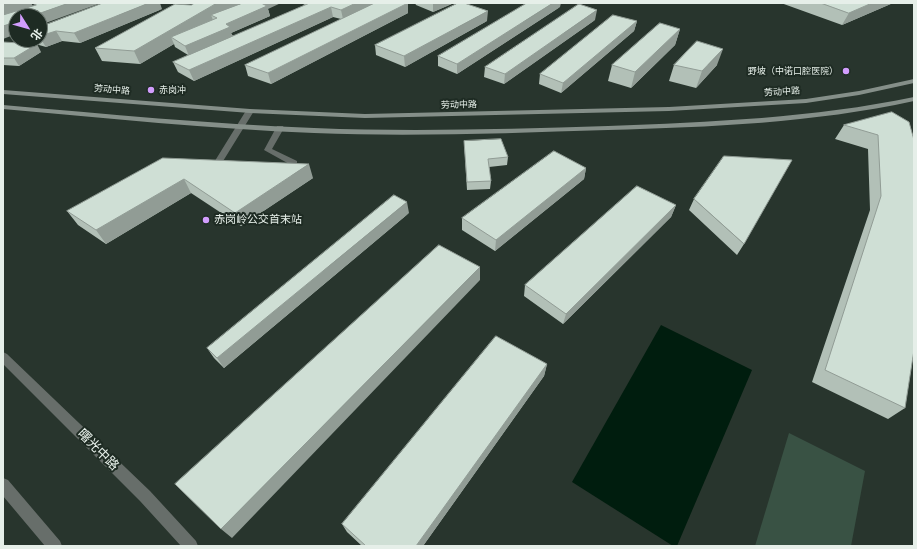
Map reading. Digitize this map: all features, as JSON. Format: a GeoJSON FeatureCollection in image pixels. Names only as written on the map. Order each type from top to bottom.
{"type":"FeatureCollection","features":[{"type":"Feature","properties":{"kind":"main road","name":"劳动中路"},"geometry":{"type":"LineString","coordinates":[[3,92],[250,111],[365,116],[669,109],[806,101],[859,93],[914,81]]}},
{"type":"Feature","properties":{"kind":"main road"},"geometry":{"type":"LineString","coordinates":[[3,107],[240,126],[359,132],[510,131],[677,125],[825,115],[879,108],[914,99]]}},
{"type":"Feature","properties":{"kind":"street"},"geometry":{"type":"LineString","coordinates":[[217,164],[250,111]]}},
{"type":"Feature","properties":{"kind":"street"},"geometry":{"type":"LineString","coordinates":[[280,128],[268,150],[294,163]]}},
{"type":"Feature","properties":{"kind":"street","name":"曙光中路"},"geometry":{"type":"LineString","coordinates":[[3,357],[144,496],[191,546]]}},
{"type":"Feature","properties":{"kind":"street"},"geometry":{"type":"LineString","coordinates":[[3,485],[55,546]]}},
{"type":"Feature","properties":{"kind":"shaded area"},"geometry":{"type":"Polygon","coordinates":[[[661,325],[752,370],[677,546],[673,546],[572,482],[661,325]]]}},
{"type":"Feature","properties":{"kind":"shaded area"},"geometry":{"type":"Polygon","coordinates":[[[789,433],[865,471],[851,546],[755,546],[789,433]]]}},
{"type":"Feature","properties":{"kind":"building"},"geometry":{"type":"Polygon","coordinates":[[[32,3],[69,3],[48,10],[48,8],[26,8],[36,5],[32,3]]]}},
{"type":"Feature","properties":{"kind":"building"},"geometry":{"type":"Polygon","coordinates":[[[103,3],[149,3],[74,33],[56,31],[48,34],[48,24],[103,3]]]}},
{"type":"Feature","properties":{"kind":"building"},"geometry":{"type":"Polygon","coordinates":[[[195,3],[217,3],[134,51],[95,48],[175,4],[191,5],[195,3]]]}},
{"type":"Feature","properties":{"kind":"building"},"geometry":{"type":"Polygon","coordinates":[[[243,3],[261,3],[267,6],[226,24],[230,27],[185,46],[171,37],[217,18],[211,15],[243,3]]]}},
{"type":"Feature","properties":{"kind":"building"},"geometry":{"type":"Polygon","coordinates":[[[310,3],[356,3],[341,10],[331,7],[189,70],[173,62],[310,3]]]}},
{"type":"Feature","properties":{"kind":"building"},"geometry":{"type":"Polygon","coordinates":[[[375,3],[408,3],[268,73],[245,65],[375,3]]]}},
{"type":"Feature","properties":{"kind":"building"},"geometry":{"type":"Polygon","coordinates":[[[458,3],[464,3],[488,11],[404,56],[375,45],[458,3]]]}},
{"type":"Feature","properties":{"kind":"building"},"geometry":{"type":"Polygon","coordinates":[[[527,3],[553,3],[457,64],[438,56],[527,3]]]}},
{"type":"Feature","properties":{"kind":"building"},"geometry":{"type":"Polygon","coordinates":[[[821,3],[872,3],[849,13],[821,3]]]}},
{"type":"Feature","properties":{"kind":"building"},"geometry":{"type":"Polygon","coordinates":[[[579,4],[597,10],[505,74],[485,67],[579,4]]]}},
{"type":"Feature","properties":{"kind":"building"},"geometry":{"type":"Polygon","coordinates":[[[8,13],[8,24],[3,26],[3,15],[8,13]]]}},
{"type":"Feature","properties":{"kind":"building"},"geometry":{"type":"Polygon","coordinates":[[[613,15],[637,21],[563,83],[540,74],[613,15]]]}},
{"type":"Feature","properties":{"kind":"building"},"geometry":{"type":"Polygon","coordinates":[[[660,23],[680,29],[635,72],[612,65],[660,23]]]}},
{"type":"Feature","properties":{"kind":"building"},"geometry":{"type":"Polygon","coordinates":[[[697,41],[723,49],[702,71],[674,65],[697,41]]]}},
{"type":"Feature","properties":{"kind":"building"},"geometry":{"type":"Polygon","coordinates":[[[3,42],[8,42],[8,48],[30,48],[14,58],[3,58],[3,42]]]}},
{"type":"Feature","properties":{"kind":"building"},"geometry":{"type":"Polygon","coordinates":[[[892,112],[909,122],[914,140],[914,350],[905,408],[825,370],[881,196],[878,135],[844,125],[892,112]]]}},
{"type":"Feature","properties":{"kind":"building"},"geometry":{"type":"Polygon","coordinates":[[[501,139],[508,157],[488,159],[491,181],[467,182],[464,141],[501,139]]]}},
{"type":"Feature","properties":{"kind":"building"},"geometry":{"type":"Polygon","coordinates":[[[554,151],[586,168],[496,240],[462,218],[554,151]]]}},
{"type":"Feature","properties":{"kind":"building"},"geometry":{"type":"Polygon","coordinates":[[[724,156],[792,160],[744,244],[694,199],[724,156]]]}},
{"type":"Feature","properties":{"kind":"building"},"geometry":{"type":"Polygon","coordinates":[[[163,158],[309,164],[235,213],[184,179],[96,230],[67,211],[163,158]]]}},
{"type":"Feature","properties":{"kind":"building"},"geometry":{"type":"Polygon","coordinates":[[[637,186],[676,205],[566,314],[525,285],[637,186]]]}},
{"type":"Feature","properties":{"kind":"building"},"geometry":{"type":"Polygon","coordinates":[[[394,195],[407,202],[217,358],[207,348],[394,195]]]}},
{"type":"Feature","properties":{"kind":"building"},"geometry":{"type":"Polygon","coordinates":[[[439,245],[480,267],[221,529],[175,484],[439,245]]]}},
{"type":"Feature","properties":{"kind":"building"},"geometry":{"type":"Polygon","coordinates":[[[496,336],[547,364],[416,546],[366,546],[342,524],[496,336]]]}},
{"type":"Feature","properties":{"kind":"place","name":"野坡（中诺口腔医院）"},"geometry":{"type":"Point","coordinates":[846,71]}},
{"type":"Feature","properties":{"kind":"place","name":"赤岗冲"},"geometry":{"type":"Point","coordinates":[151,90]}},
{"type":"Feature","properties":{"kind":"place","name":"赤岗岭公交首末站"},"geometry":{"type":"Point","coordinates":[206,220]}}]}
